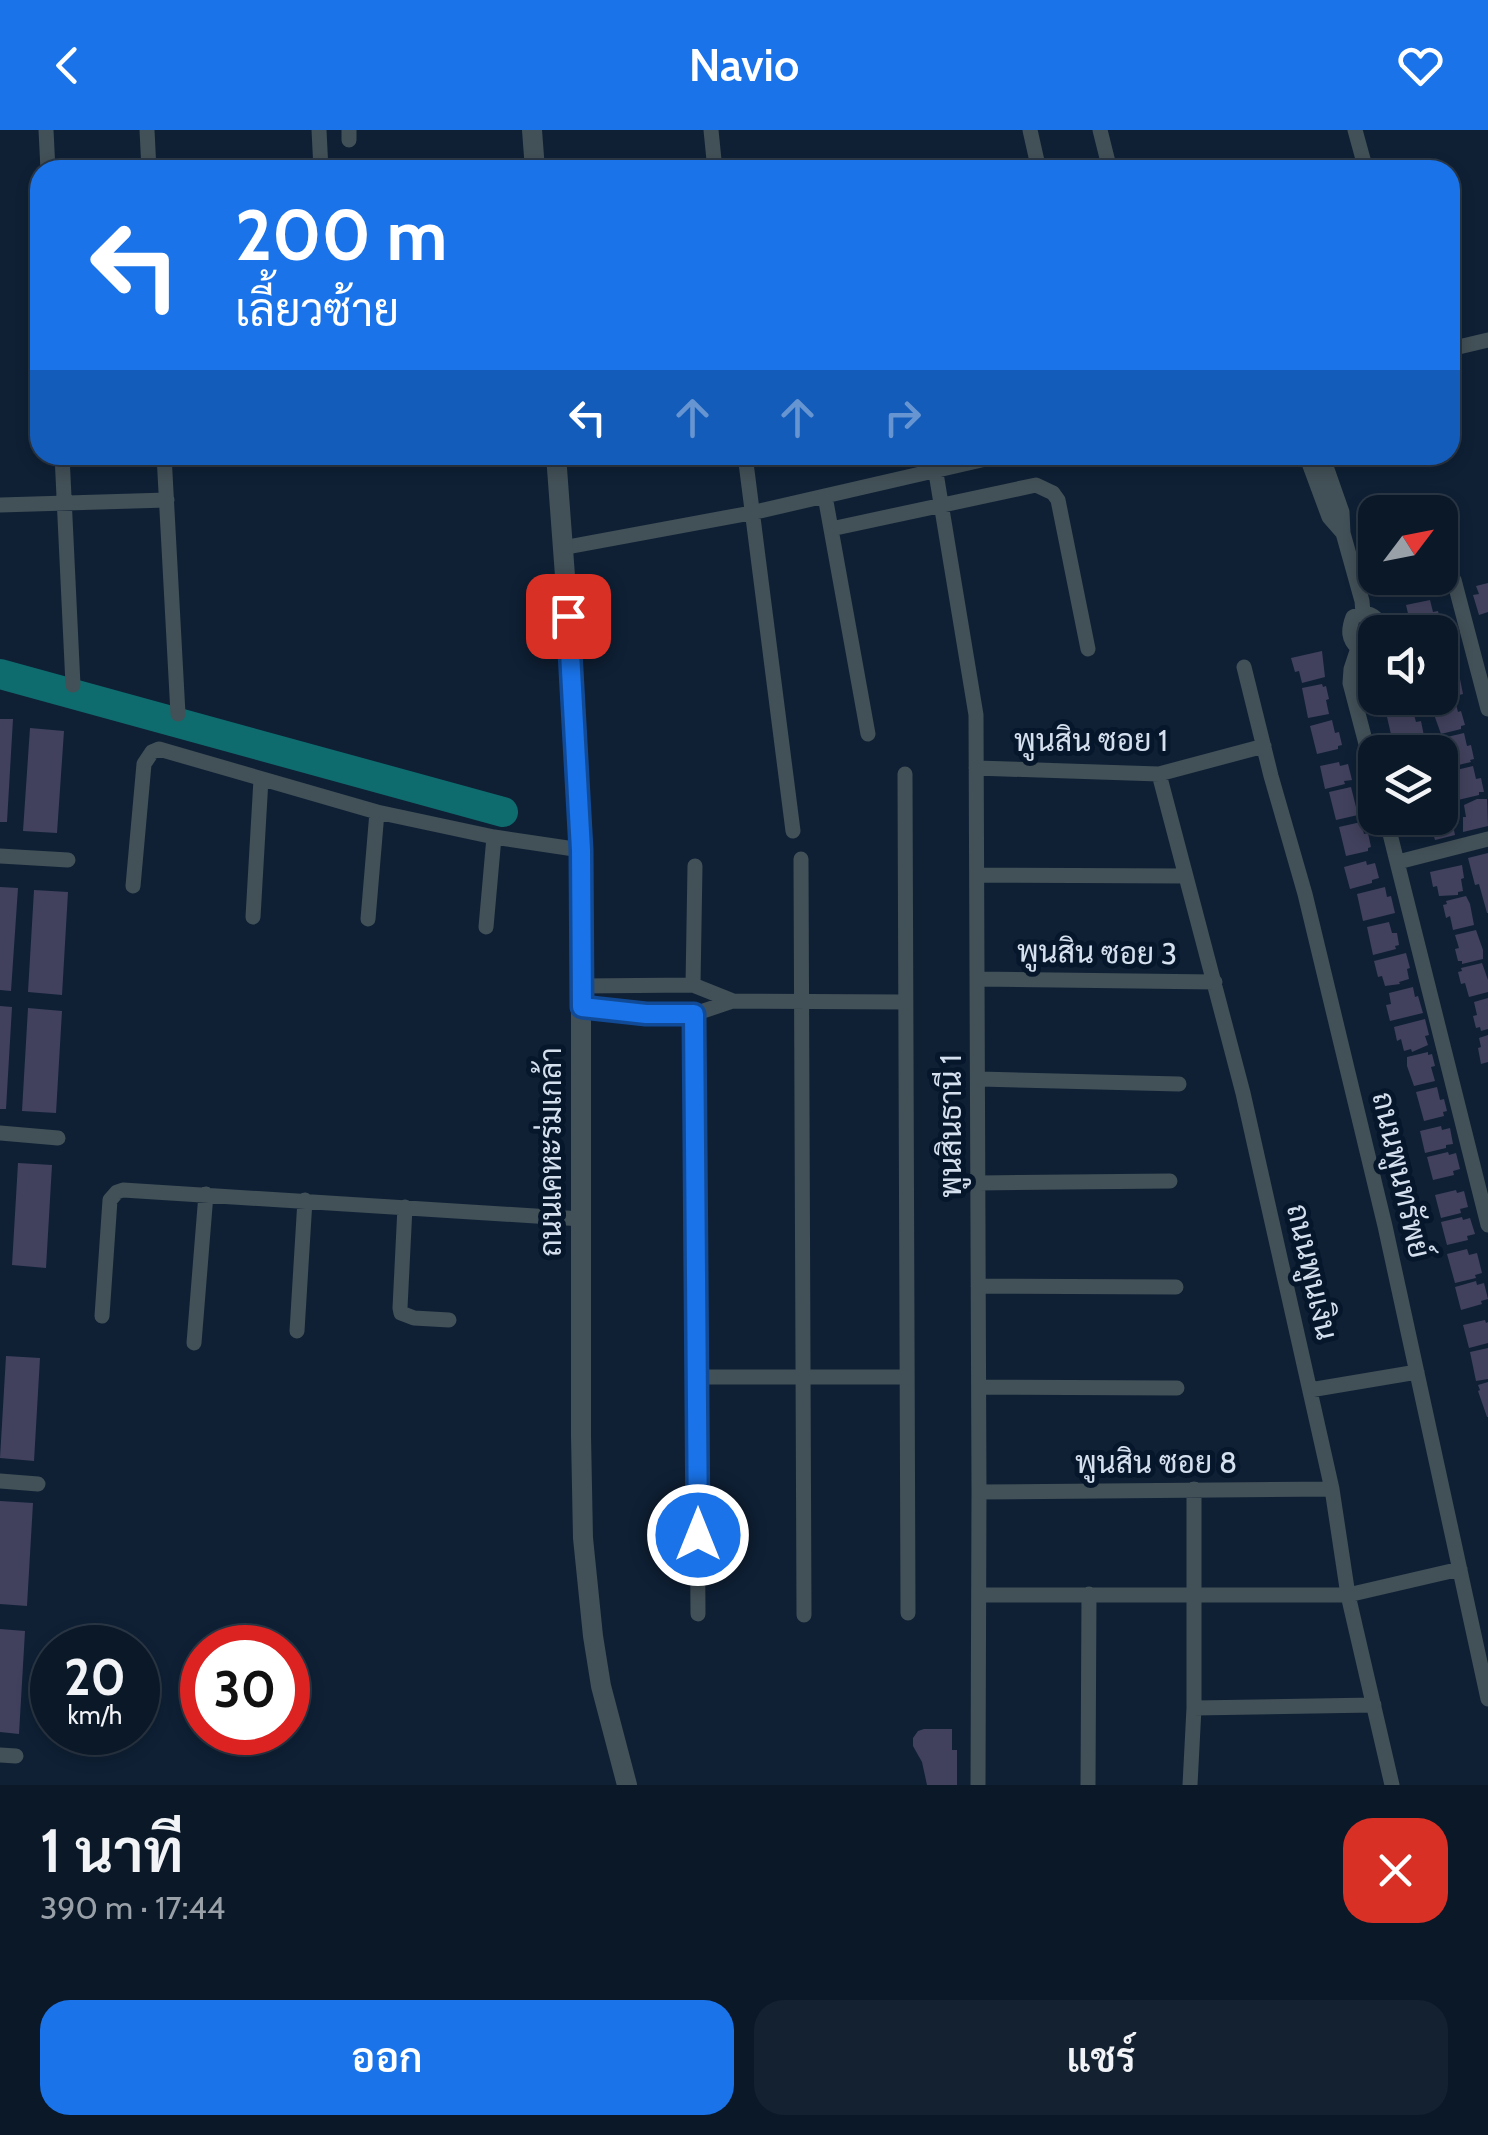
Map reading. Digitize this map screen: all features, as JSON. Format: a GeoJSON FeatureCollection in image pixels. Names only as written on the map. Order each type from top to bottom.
{"type":"FeatureCollection","features":[{"type":"Feature","properties":{"kind":"street"},"geometry":{"type":"LineString","coordinates":[[46,130],[48,160]]}},
{"type":"Feature","properties":{"kind":"street"},"geometry":{"type":"LineString","coordinates":[[148,130],[150,160]]}},
{"type":"Feature","properties":{"kind":"street"},"geometry":{"type":"LineString","coordinates":[[319,130],[320,160]]}},
{"type":"Feature","properties":{"kind":"street"},"geometry":{"type":"LineString","coordinates":[[532,130],[534,160]]}},
{"type":"Feature","properties":{"kind":"street"},"geometry":{"type":"LineString","coordinates":[[710,130],[714,160]]}},
{"type":"Feature","properties":{"kind":"street"},"geometry":{"type":"LineString","coordinates":[[1030,130],[1037,160]]}},
{"type":"Feature","properties":{"kind":"street"},"geometry":{"type":"LineString","coordinates":[[1100,130],[1108,160]]}},
{"type":"Feature","properties":{"kind":"street"},"geometry":{"type":"LineString","coordinates":[[1355,130],[1363,160]]}},
{"type":"Feature","properties":{"kind":"street"},"geometry":{"type":"LineString","coordinates":[[1460,347],[1488,340]]}},
{"type":"Feature","properties":{"kind":"street"},"geometry":{"type":"LineString","coordinates":[[62,465],[73,685]]}},
{"type":"Feature","properties":{"kind":"street"},"geometry":{"type":"LineString","coordinates":[[164,465],[178,714]]}},
{"type":"Feature","properties":{"kind":"street","name":"ถนนเคหะร่มเกล้า"},"geometry":{"type":"LineString","coordinates":[[557,465],[581,850],[583,1538],[601,1686],[627,1785]]}},
{"type":"Feature","properties":{"kind":"street"},"geometry":{"type":"LineString","coordinates":[[746,465],[793,831]]}},
{"type":"Feature","properties":{"kind":"street"},"geometry":{"type":"LineString","coordinates":[[562,548],[751,513],[825,496],[927,465]]}},
{"type":"Feature","properties":{"kind":"street","name":"พูนสินธานี 1"},"geometry":{"type":"LineString","coordinates":[[934,465],[976,715],[978,1785]]}},
{"type":"Feature","properties":{"kind":"street"},"geometry":{"type":"LineString","coordinates":[[1310,465],[1329,517],[1342,533]]}},
{"type":"Feature","properties":{"kind":"street"},"geometry":{"type":"LineString","coordinates":[[1326,465],[1342,512],[1342,533],[1362,613]]}},
{"type":"Feature","properties":{"kind":"street"},"geometry":{"type":"LineString","coordinates":[[831,530],[1036,485],[1058,500],[1088,649]]}},
{"type":"Feature","properties":{"kind":"street"},"geometry":{"type":"LineString","coordinates":[[825,496],[868,734]]}},
{"type":"Feature","properties":{"kind":"street"},"geometry":{"type":"LineString","coordinates":[[0,506],[166,500]]}},
{"type":"Feature","properties":{"kind":"street"},"geometry":{"type":"LineString","coordinates":[[1458,595],[1488,709]]}},
{"type":"Feature","properties":{"kind":"street"},"geometry":{"type":"LineString","coordinates":[[1358,642],[1350,638],[1352,618],[1362,613],[1371,615]]}},
{"type":"Feature","properties":{"kind":"street"},"geometry":{"type":"LineString","coordinates":[[1358,659],[1351,669],[1350,684],[1358,714]]}},
{"type":"Feature","properties":{"kind":"street","name":"ถนนพูนทรัพย์"},"geometry":{"type":"LineString","coordinates":[[1244,667],[1386,1226],[1488,1699]]}},
{"type":"Feature","properties":{"kind":"street","name":"พูนสิน ซอย 1"},"geometry":{"type":"LineString","coordinates":[[976,768],[1159,774],[1264,746]]}},
{"type":"Feature","properties":{"kind":"street"},"geometry":{"type":"LineString","coordinates":[[133,886],[144,764],[152,752],[163,750],[377,812],[494,838],[581,850]]}},
{"type":"Feature","properties":{"kind":"street"},"geometry":{"type":"LineString","coordinates":[[905,774],[908,1613]]}},
{"type":"Feature","properties":{"kind":"street","name":"ถนนพูนเงิน"},"geometry":{"type":"LineString","coordinates":[[1159,774],[1243,1093],[1332,1489],[1348,1595],[1392,1785]]}},
{"type":"Feature","properties":{"kind":"street"},"geometry":{"type":"LineString","coordinates":[[253,917],[261,779]]}},
{"type":"Feature","properties":{"kind":"street"},"geometry":{"type":"LineString","coordinates":[[368,919],[377,812]]}},
{"type":"Feature","properties":{"kind":"street"},"geometry":{"type":"LineString","coordinates":[[1391,835],[1488,1225]]}},
{"type":"Feature","properties":{"kind":"street"},"geometry":{"type":"LineString","coordinates":[[486,927],[494,838]]}},
{"type":"Feature","properties":{"kind":"street"},"geometry":{"type":"LineString","coordinates":[[1398,862],[1488,839]]}},
{"type":"Feature","properties":{"kind":"street"},"geometry":{"type":"LineString","coordinates":[[0,856],[68,860]]}},
{"type":"Feature","properties":{"kind":"street"},"geometry":{"type":"LineString","coordinates":[[801,859],[804,1615]]}},
{"type":"Feature","properties":{"kind":"street"},"geometry":{"type":"LineString","coordinates":[[693,986],[694,866]]}},
{"type":"Feature","properties":{"kind":"street"},"geometry":{"type":"LineString","coordinates":[[977,874],[1186,876]]}},
{"type":"Feature","properties":{"kind":"street","name":"พูนสิน ซอย 3"},"geometry":{"type":"LineString","coordinates":[[978,979],[1215,982]]}},
{"type":"Feature","properties":{"kind":"street"},"geometry":{"type":"LineString","coordinates":[[581,986],[693,986],[733,1001]]}},
{"type":"Feature","properties":{"kind":"street"},"geometry":{"type":"LineString","coordinates":[[672,986],[673,1014]]}},
{"type":"Feature","properties":{"kind":"street"},"geometry":{"type":"LineString","coordinates":[[582,1007],[694,1014],[733,1001],[904,1002]]}},
{"type":"Feature","properties":{"kind":"street"},"geometry":{"type":"LineString","coordinates":[[694,1014],[698,1614]]}},
{"type":"Feature","properties":{"kind":"street"},"geometry":{"type":"LineString","coordinates":[[979,1079],[1179,1084]]}},
{"type":"Feature","properties":{"kind":"street"},"geometry":{"type":"LineString","coordinates":[[0,1134],[58,1138]]}},
{"type":"Feature","properties":{"kind":"street"},"geometry":{"type":"LineString","coordinates":[[978,1183],[1170,1181]]}},
{"type":"Feature","properties":{"kind":"street"},"geometry":{"type":"LineString","coordinates":[[102,1316],[110,1200],[124,1190],[582,1220]]}},
{"type":"Feature","properties":{"kind":"street"},"geometry":{"type":"LineString","coordinates":[[194,1344],[206,1194]]}},
{"type":"Feature","properties":{"kind":"street"},"geometry":{"type":"LineString","coordinates":[[297,1331],[305,1200]]}},
{"type":"Feature","properties":{"kind":"street"},"geometry":{"type":"LineString","coordinates":[[405,1207],[400,1308],[406,1316],[414,1318],[449,1320]]}},
{"type":"Feature","properties":{"kind":"street"},"geometry":{"type":"LineString","coordinates":[[978,1286],[1176,1288]]}},
{"type":"Feature","properties":{"kind":"street"},"geometry":{"type":"LineString","coordinates":[[1310,1390],[1417,1372]]}},
{"type":"Feature","properties":{"kind":"street"},"geometry":{"type":"LineString","coordinates":[[697,1377],[907,1377]]}},
{"type":"Feature","properties":{"kind":"street"},"geometry":{"type":"LineString","coordinates":[[979,1387],[1177,1388]]}},
{"type":"Feature","properties":{"kind":"street"},"geometry":{"type":"LineString","coordinates":[[0,1481],[38,1484]]}},
{"type":"Feature","properties":{"kind":"street","name":"พูนสิน ซอย 8"},"geometry":{"type":"LineString","coordinates":[[980,1492],[1332,1489]]}},
{"type":"Feature","properties":{"kind":"street"},"geometry":{"type":"LineString","coordinates":[[1190,1785],[1194,1490]]}},
{"type":"Feature","properties":{"kind":"street"},"geometry":{"type":"LineString","coordinates":[[980,1595],[1348,1595],[1460,1569]]}},
{"type":"Feature","properties":{"kind":"street"},"geometry":{"type":"LineString","coordinates":[[1088,1785],[1089,1594]]}},
{"type":"Feature","properties":{"kind":"street"},"geometry":{"type":"LineString","coordinates":[[1194,1708],[1374,1705]]}},
{"type":"Feature","properties":{"kind":"building"},"geometry":{"type":"Polygon","coordinates":[[[1488,583],[1488,612],[1479,615],[1473,595],[1479,594],[1476,586],[1488,583]]]}},
{"type":"Feature","properties":{"kind":"building"},"geometry":{"type":"Polygon","coordinates":[[[1430,600],[1433,612],[1438,611],[1439,615],[1408,615],[1406,605],[1430,600]]]}},
{"type":"Feature","properties":{"kind":"building"},"geometry":{"type":"Polygon","coordinates":[[[1322,651],[1325,677],[1302,683],[1291,658],[1322,651]]]}},
{"type":"Feature","properties":{"kind":"building"},"geometry":{"type":"Polygon","coordinates":[[[1326,686],[1329,714],[1308,718],[1302,688],[1326,686]]]}},
{"type":"Feature","properties":{"kind":"building"},"geometry":{"type":"Polygon","coordinates":[[[1461,711],[1465,725],[1441,734],[1434,715],[1458,715],[1461,711]]]}},
{"type":"Feature","properties":{"kind":"building"},"geometry":{"type":"Polygon","coordinates":[[[1414,715],[1416,722],[1421,721],[1424,735],[1391,735],[1387,717],[1414,715]]]}},
{"type":"Feature","properties":{"kind":"building"},"geometry":{"type":"Polygon","coordinates":[[[0,719],[13,719],[7,822],[0,822],[0,719]]]}},
{"type":"Feature","properties":{"kind":"building"},"geometry":{"type":"Polygon","coordinates":[[[1332,720],[1342,745],[1317,754],[1310,726],[1332,720]]]}},
{"type":"Feature","properties":{"kind":"building"},"geometry":{"type":"Polygon","coordinates":[[[30,728],[64,731],[57,833],[23,831],[30,728]]]}},
{"type":"Feature","properties":{"kind":"building"},"geometry":{"type":"Polygon","coordinates":[[[1464,733],[1467,746],[1471,745],[1471,762],[1458,765],[1456,735],[1464,733]]]}},
{"type":"Feature","properties":{"kind":"building"},"geometry":{"type":"Polygon","coordinates":[[[1339,762],[1340,766],[1348,764],[1352,780],[1325,789],[1320,766],[1339,762]]]}},
{"type":"Feature","properties":{"kind":"building"},"geometry":{"type":"Polygon","coordinates":[[[1473,766],[1484,792],[1458,800],[1458,770],[1473,766]]]}},
{"type":"Feature","properties":{"kind":"building"},"geometry":{"type":"Polygon","coordinates":[[[1351,787],[1358,815],[1336,820],[1329,792],[1351,787]]]}},
{"type":"Feature","properties":{"kind":"building"},"geometry":{"type":"Polygon","coordinates":[[[1487,799],[1488,826],[1463,832],[1464,805],[1487,799]]]}},
{"type":"Feature","properties":{"kind":"building"},"geometry":{"type":"Polygon","coordinates":[[[1358,823],[1358,835],[1368,835],[1371,847],[1346,856],[1339,827],[1358,823]]]}},
{"type":"Feature","properties":{"kind":"building"},"geometry":{"type":"Polygon","coordinates":[[[1488,853],[1488,913],[1487,913],[1468,858],[1488,853]]]}},
{"type":"Feature","properties":{"kind":"building"},"geometry":{"type":"Polygon","coordinates":[[[1366,861],[1367,865],[1375,863],[1379,878],[1350,889],[1344,867],[1366,861]]]}},
{"type":"Feature","properties":{"kind":"building"},"geometry":{"type":"Polygon","coordinates":[[[1462,865],[1463,891],[1439,896],[1430,872],[1462,865]]]}},
{"type":"Feature","properties":{"kind":"building"},"geometry":{"type":"Polygon","coordinates":[[[0,887],[18,888],[11,991],[0,990],[0,887]]]}},
{"type":"Feature","properties":{"kind":"building"},"geometry":{"type":"Polygon","coordinates":[[[1385,887],[1395,913],[1363,921],[1357,894],[1385,887]]]}},
{"type":"Feature","properties":{"kind":"building"},"geometry":{"type":"Polygon","coordinates":[[[34,890],[68,892],[62,995],[28,992],[34,890]]]}},
{"type":"Feature","properties":{"kind":"building"},"geometry":{"type":"Polygon","coordinates":[[[1466,896],[1474,925],[1453,930],[1443,905],[1466,896]]]}},
{"type":"Feature","properties":{"kind":"building"},"geometry":{"type":"Polygon","coordinates":[[[1389,922],[1399,945],[1373,955],[1367,927],[1389,922]]]}},
{"type":"Feature","properties":{"kind":"building"},"geometry":{"type":"Polygon","coordinates":[[[1476,930],[1483,959],[1462,964],[1455,949],[1459,948],[1455,935],[1476,930]]]}},
{"type":"Feature","properties":{"kind":"building"},"geometry":{"type":"Polygon","coordinates":[[[1406,953],[1409,979],[1385,986],[1374,961],[1406,953]]]}},
{"type":"Feature","properties":{"kind":"building"},"geometry":{"type":"Polygon","coordinates":[[[1482,963],[1488,992],[1469,997],[1458,972],[1482,963]]]}},
{"type":"Feature","properties":{"kind":"building"},"geometry":{"type":"Polygon","coordinates":[[[1413,987],[1423,1013],[1390,1021],[1386,1005],[1391,1004],[1389,993],[1413,987]]]}},
{"type":"Feature","properties":{"kind":"building"},"geometry":{"type":"Polygon","coordinates":[[[1488,998],[1488,1029],[1481,1031],[1473,1016],[1477,1015],[1474,1002],[1488,998]]]}},
{"type":"Feature","properties":{"kind":"building"},"geometry":{"type":"Polygon","coordinates":[[[0,1006],[12,1007],[6,1109],[0,1109],[0,1006]]]}},
{"type":"Feature","properties":{"kind":"building"},"geometry":{"type":"Polygon","coordinates":[[[28,1008],[62,1011],[56,1113],[22,1111],[28,1008]]]}},
{"type":"Feature","properties":{"kind":"building"},"geometry":{"type":"Polygon","coordinates":[[[1425,1019],[1428,1045],[1404,1051],[1394,1027],[1425,1019]]]}},
{"type":"Feature","properties":{"kind":"building"},"geometry":{"type":"Polygon","coordinates":[[[1488,1035],[1488,1062],[1481,1064],[1479,1038],[1488,1035]]]}},
{"type":"Feature","properties":{"kind":"building"},"geometry":{"type":"Polygon","coordinates":[[[1428,1052],[1435,1066],[1431,1067],[1435,1081],[1414,1086],[1407,1057],[1428,1052]]]}},
{"type":"Feature","properties":{"kind":"building"},"geometry":{"type":"Polygon","coordinates":[[[1437,1087],[1447,1111],[1444,1116],[1424,1121],[1416,1092],[1437,1087]]]}},
{"type":"Feature","properties":{"kind":"building"},"geometry":{"type":"Polygon","coordinates":[[[1441,1126],[1442,1130],[1450,1128],[1453,1144],[1425,1153],[1420,1131],[1441,1126]]]}},
{"type":"Feature","properties":{"kind":"building"},"geometry":{"type":"Polygon","coordinates":[[[1456,1153],[1460,1169],[1453,1171],[1454,1175],[1433,1180],[1427,1157],[1456,1153]]]}},
{"type":"Feature","properties":{"kind":"building"},"geometry":{"type":"Polygon","coordinates":[[[18,1163],[52,1165],[46,1268],[12,1265],[18,1163]]]}},
{"type":"Feature","properties":{"kind":"building"},"geometry":{"type":"Polygon","coordinates":[[[1464,1191],[1468,1207],[1441,1218],[1435,1195],[1464,1191]]]}},
{"type":"Feature","properties":{"kind":"building"},"geometry":{"type":"Polygon","coordinates":[[[1470,1218],[1475,1234],[1467,1236],[1468,1240],[1447,1245],[1441,1222],[1470,1218]]]}},
{"type":"Feature","properties":{"kind":"building"},"geometry":{"type":"Polygon","coordinates":[[[1467,1249],[1469,1255],[1477,1253],[1482,1273],[1455,1283],[1447,1254],[1467,1249]]]}},
{"type":"Feature","properties":{"kind":"building"},"geometry":{"type":"Polygon","coordinates":[[[1476,1281],[1477,1285],[1484,1283],[1488,1299],[1461,1310],[1455,1287],[1476,1281]]]}},
{"type":"Feature","properties":{"kind":"building"},"geometry":{"type":"Polygon","coordinates":[[[1485,1320],[1488,1343],[1469,1348],[1463,1325],[1485,1320]]]}},
{"type":"Feature","properties":{"kind":"building"},"geometry":{"type":"Polygon","coordinates":[[[1488,1348],[1488,1379],[1476,1381],[1470,1352],[1488,1348]]]}},
{"type":"Feature","properties":{"kind":"building"},"geometry":{"type":"Polygon","coordinates":[[[6,1356],[40,1358],[34,1461],[0,1458],[6,1356]]]}},
{"type":"Feature","properties":{"kind":"building"},"geometry":{"type":"Polygon","coordinates":[[[1488,1382],[1488,1417],[1487,1417],[1478,1385],[1488,1382]]]}},
{"type":"Feature","properties":{"kind":"building"},"geometry":{"type":"Polygon","coordinates":[[[0,1501],[33,1503],[27,1606],[0,1604],[0,1501]]]}},
{"type":"Feature","properties":{"kind":"building"},"geometry":{"type":"Polygon","coordinates":[[[0,1629],[25,1631],[19,1734],[0,1732],[0,1629]]]}},
{"type":"Feature","properties":{"kind":"building"},"geometry":{"type":"Polygon","coordinates":[[[924,1729],[952,1729],[952,1750],[957,1750],[957,1785],[927,1785],[922,1762],[913,1746],[913,1738],[924,1729]]]}},
{"type":"Feature","properties":{"kind":"waterway"},"geometry":{"type":"LineString","coordinates":[[0,674],[503,812]]}},
{"type":"Feature","properties":{"kind":"route"},"geometry":{"type":"LineString","coordinates":[[568,616],[581,850],[582,1007],[694,1014],[698,1535]]}}]}
